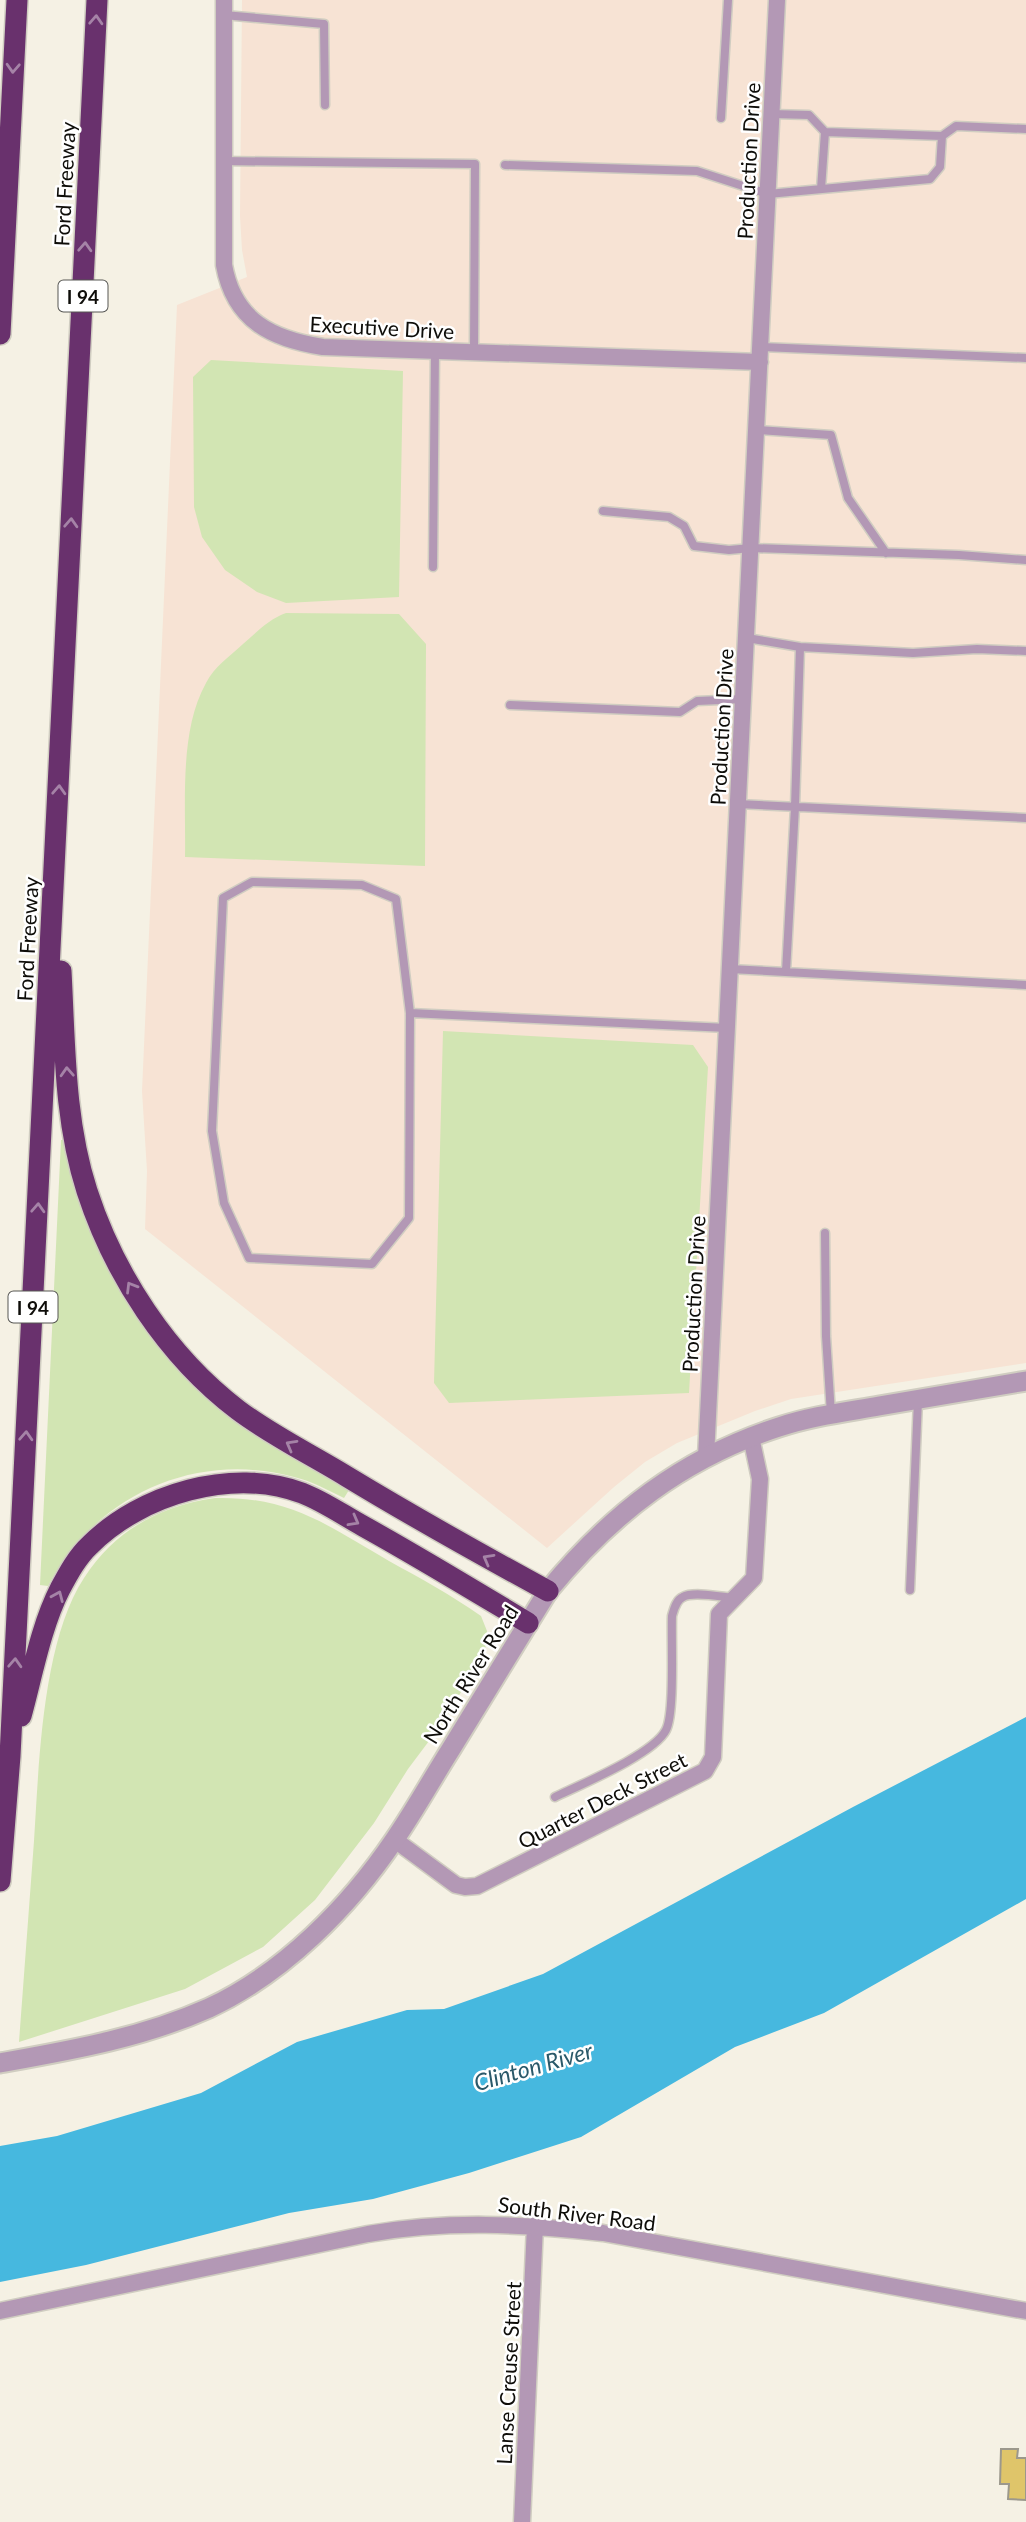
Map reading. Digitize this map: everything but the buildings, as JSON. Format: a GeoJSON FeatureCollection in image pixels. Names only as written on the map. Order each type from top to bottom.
{"type":"FeatureCollection","features":[{"type":"Feature","properties":{"kind":"highway"},"geometry":{"type":"LineString","coordinates":[[0,334],[17,0]]}},
{"type":"Feature","properties":{"kind":"highway","name":"Ford Freeway"},"geometry":{"type":"LineString","coordinates":[[0,1881],[10,1756],[97,0]]}},
{"type":"Feature","properties":{"kind":"highway"},"geometry":{"type":"LineString","coordinates":[[55,858],[69,1106],[74,1133],[86,1188],[106,1243],[151,1318],[201,1378],[237,1409],[279,1438],[434,1529],[548,1591]]}},
{"type":"Feature","properties":{"kind":"highway"},"geometry":{"type":"LineString","coordinates":[[10,1756],[49,1618],[59,1591],[78,1559],[89,1545],[117,1522],[173,1493],[229,1484],[280,1487],[303,1493],[408,1551],[528,1623]]}},
{"type":"Feature","properties":{"kind":"street","name":"Production Drive"},"geometry":{"type":"LineString","coordinates":[[706,1457],[777,0]]}},
{"type":"Feature","properties":{"kind":"street","name":"Executive Drive"},"geometry":{"type":"LineString","coordinates":[[224,7],[224,265],[233,295],[246,315],[273,334],[293,342],[323,347],[474,352],[761,354]]}},
{"type":"Feature","properties":{"kind":"street","name":"North River Road"},"geometry":{"type":"LineString","coordinates":[[0,2063],[107,2043],[154,2030],[221,2001],[254,1982],[304,1944],[349,1898],[395,1840],[548,1591],[574,1560],[614,1521],[668,1478],[751,1437],[790,1424],[1026,1381]]}},
{"type":"Feature","properties":{"kind":"street","name":"Quarter Deck Street"},"geometry":{"type":"LineString","coordinates":[[395,1840],[456,1885],[477,1886],[705,1771],[713,1757],[719,1614],[754,1578],[760,1479],[751,1437]]}},
{"type":"Feature","properties":{"kind":"street","name":"South River Road"},"geometry":{"type":"LineString","coordinates":[[0,2311],[410,2226],[487,2223],[535,2225],[603,2233],[1026,2311]]}},
{"type":"Feature","properties":{"kind":"street","name":"Lanse Creuse Street"},"geometry":{"type":"LineString","coordinates":[[522,2522],[535,2225]]}},
{"type":"Feature","properties":{"kind":"lane"},"geometry":{"type":"LineString","coordinates":[[721,118],[728,0]]}},
{"type":"Feature","properties":{"kind":"lane"},"geometry":{"type":"LineString","coordinates":[[224,7],[324,24],[325,105]]}},
{"type":"Feature","properties":{"kind":"lane"},"geometry":{"type":"LineString","coordinates":[[772,114],[810,116],[825,132],[942,136],[956,126],[1026,129]]}},
{"type":"Feature","properties":{"kind":"lane"},"geometry":{"type":"LineString","coordinates":[[821,189],[825,132]]}},
{"type":"Feature","properties":{"kind":"lane"},"geometry":{"type":"LineString","coordinates":[[505,166],[697,171],[768,194],[930,179],[940,167],[942,136]]}},
{"type":"Feature","properties":{"kind":"lane"},"geometry":{"type":"LineString","coordinates":[[223,161],[475,164],[474,352]]}},
{"type":"Feature","properties":{"kind":"lane"},"geometry":{"type":"LineString","coordinates":[[433,567],[435,351]]}},
{"type":"Feature","properties":{"kind":"lane"},"geometry":{"type":"LineString","coordinates":[[761,354],[1026,358]]}},
{"type":"Feature","properties":{"kind":"lane"},"geometry":{"type":"LineString","coordinates":[[757,430],[831,435],[848,498],[886,552]]}},
{"type":"Feature","properties":{"kind":"lane"},"geometry":{"type":"LineString","coordinates":[[603,511],[669,517],[684,526],[694,546],[729,550],[751,548],[886,552],[1026,560]]}},
{"type":"Feature","properties":{"kind":"lane"},"geometry":{"type":"LineString","coordinates":[[747,638],[800,647],[913,653],[977,649],[1026,651]]}},
{"type":"Feature","properties":{"kind":"lane"},"geometry":{"type":"LineString","coordinates":[[786,972],[800,647]]}},
{"type":"Feature","properties":{"kind":"lane"},"geometry":{"type":"LineString","coordinates":[[510,705],[680,712],[697,701],[744,699]]}},
{"type":"Feature","properties":{"kind":"lane"},"geometry":{"type":"LineString","coordinates":[[738,804],[1026,818]]}},
{"type":"Feature","properties":{"kind":"lane"},"geometry":{"type":"LineString","coordinates":[[252,881],[362,885],[396,899],[410,1013],[409,1218],[372,1264],[248,1258],[224,1203],[212,1131],[223,898],[252,881]]}},
{"type":"Feature","properties":{"kind":"lane"},"geometry":{"type":"LineString","coordinates":[[730,969],[1026,985]]}},
{"type":"Feature","properties":{"kind":"lane"},"geometry":{"type":"LineString","coordinates":[[410,1013],[727,1028]]}},
{"type":"Feature","properties":{"kind":"lane"},"geometry":{"type":"LineString","coordinates":[[825,1233],[826,1336],[831,1415]]}},
{"type":"Feature","properties":{"kind":"lane"},"geometry":{"type":"LineString","coordinates":[[910,1590],[918,1400]]}},
{"type":"Feature","properties":{"kind":"lane"},"geometry":{"type":"LineString","coordinates":[[555,1797],[657,1743],[667,1728],[670,1711],[671,1616],[682,1597],[691,1595],[735,1598]]}},
{"type":"Feature","properties":{"kind":"shaded area"},"geometry":{"type":"Polygon","coordinates":[[[242,0],[1026,0],[1026,1363],[791,1399],[755,1411],[677,1443],[645,1462],[547,1548],[145,1229],[147,1171],[142,1091],[177,305],[247,277],[240,216],[242,0]]]}},
{"type":"Feature","properties":{"kind":"green space"},"geometry":{"type":"Polygon","coordinates":[[[211,360],[403,371],[399,597],[286,603],[257,592],[225,570],[202,537],[194,507],[193,377],[211,360]]]}},
{"type":"Feature","properties":{"kind":"green space"},"geometry":{"type":"Polygon","coordinates":[[[286,613],[399,614],[426,644],[425,866],[185,857],[186,768],[191,723],[197,702],[209,677],[218,667],[263,626],[286,613]]]}},
{"type":"Feature","properties":{"kind":"green space"},"geometry":{"type":"Polygon","coordinates":[[[443,1031],[693,1045],[708,1067],[689,1393],[449,1403],[434,1383],[443,1031]]]}},
{"type":"Feature","properties":{"kind":"green space"},"geometry":{"type":"Polygon","coordinates":[[[61,1140],[65,1140],[93,1236],[135,1313],[226,1413],[260,1438],[349,1490],[344,1498],[300,1479],[257,1470],[220,1470],[185,1476],[152,1488],[120,1505],[92,1527],[68,1554],[48,1586],[40,1585],[61,1140]]]}},
{"type":"Feature","properties":{"kind":"green space"},"geometry":{"type":"Polygon","coordinates":[[[215,1498],[265,1502],[286,1508],[306,1515],[346,1536],[481,1616],[487,1631],[485,1651],[444,1721],[408,1769],[374,1823],[315,1900],[263,1947],[185,1989],[19,2042],[41,1741],[51,1669],[59,1635],[84,1578],[110,1546],[140,1523],[158,1514],[215,1498]]]}},
{"type":"Feature","properties":{"kind":"water","name":"Clinton River"},"geometry":{"type":"Polygon","coordinates":[[[1026,1717],[1026,1899],[824,2013],[735,2047],[581,2137],[469,2173],[373,2199],[289,2213],[86,2265],[0,2282],[0,2146],[57,2136],[201,2093],[297,2042],[407,2010],[444,2009],[543,1974],[1026,1717]]]}}]}
